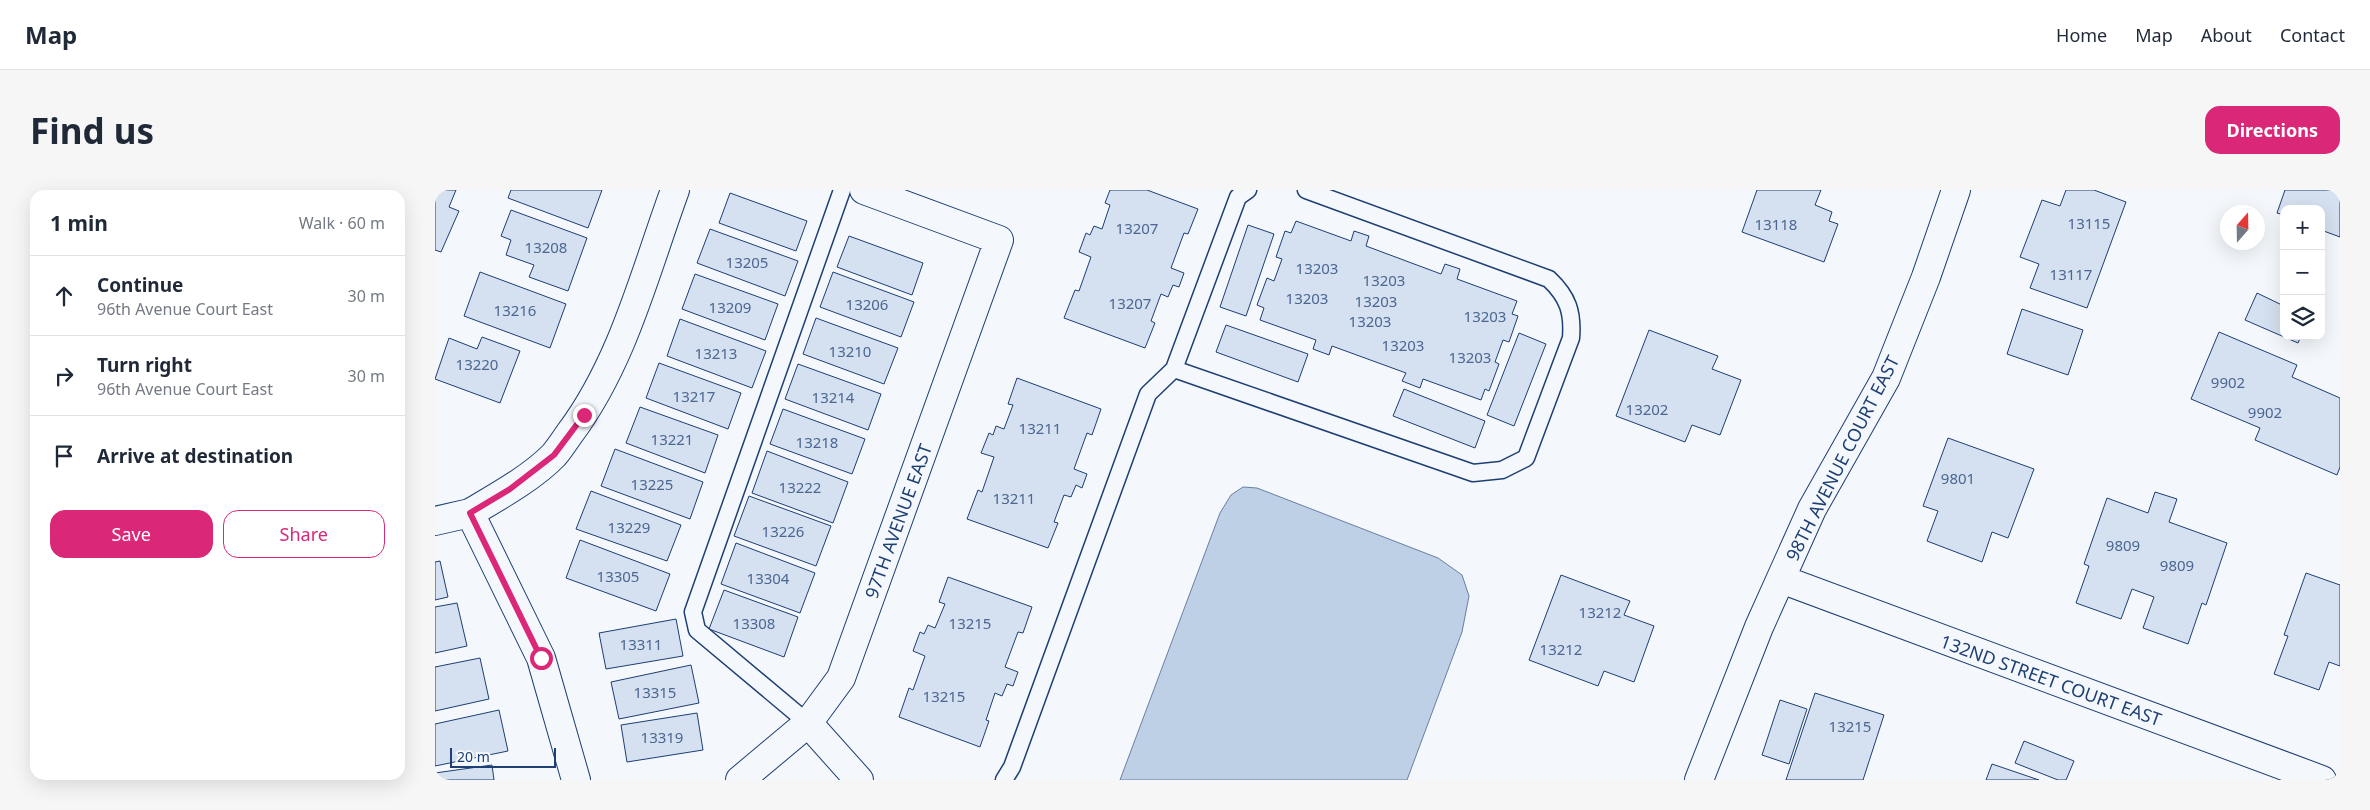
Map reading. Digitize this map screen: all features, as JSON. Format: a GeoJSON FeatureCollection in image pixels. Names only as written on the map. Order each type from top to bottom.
{"type":"FeatureCollection","features":[{"type":"Feature","properties":{"kind":"street"},"geometry":{"type":"LineString","coordinates":[[435,520],[470,513],[510,489],[554,455],[584,415],[606,374],[622,338],[675,190]]}},
{"type":"Feature","properties":{"kind":"street","name":"97TH AVENUE EAST"},"geometry":{"type":"LineString","coordinates":[[740,780],[808,723],[841,678],[999,240],[864,190]]}},
{"type":"Feature","properties":{"kind":"street","name":"98TH AVENUE COURT EAST"},"geometry":{"type":"LineString","coordinates":[[1699,780],[1759,627],[1812,509],[1886,378],[1926,277],[1956,190]]}},
{"type":"Feature","properties":{"kind":"street"},"geometry":{"type":"LineString","coordinates":[[470,513],[541,658],[576,780]]}},
{"type":"Feature","properties":{"kind":"street","name":"132ND STREET COURT EAST"},"geometry":{"type":"LineString","coordinates":[[1781,579],[2322,780]]}},
{"type":"Feature","properties":{"kind":"street"},"geometry":{"type":"LineString","coordinates":[[808,723],[859,780]]}},
{"type":"Feature","properties":{"kind":"lane"},"geometry":{"type":"LineString","coordinates":[[808,723],[697,630],[693,612],[842,190]]}},
{"type":"Feature","properties":{"kind":"lane"},"geometry":{"type":"LineString","coordinates":[[1004,780],[1012,767],[1148,394],[1174,369],[1238,197],[1249,190]]}},
{"type":"Feature","properties":{"kind":"lane"},"geometry":{"type":"LineString","coordinates":[[1174,369],[1473,473],[1503,470],[1526,458],[1571,338],[1573,318],[1562,291],[1549,278],[1306,190]]}},
{"type":"Feature","properties":{"kind":"water"},"geometry":{"type":"Polygon","coordinates":[[[1243,487],[1257,488],[1438,558],[1462,575],[1469,596],[1462,632],[1407,780],[1120,780],[1220,513],[1231,495],[1243,487]]]}},
{"type":"Feature","properties":{"kind":"building"},"geometry":{"type":"Polygon","coordinates":[[[435,190],[456,190],[449,207],[459,211],[441,252],[435,250],[435,190]]]}},
{"type":"Feature","properties":{"kind":"building"},"geometry":{"type":"Polygon","coordinates":[[[511,190],[602,190],[588,228],[508,198],[511,190]]]}},
{"type":"Feature","properties":{"kind":"building"},"geometry":{"type":"Polygon","coordinates":[[[1110,190],[1147,190],[1198,209],[1188,234],[1184,233],[1171,268],[1184,273],[1179,287],[1173,285],[1168,297],[1161,294],[1151,321],[1155,323],[1145,348],[1064,318],[1075,290],[1079,291],[1091,257],[1079,252],[1086,233],[1090,235],[1094,226],[1102,229],[1110,205],[1105,203],[1110,190]]]}},
{"type":"Feature","properties":{"kind":"building"},"geometry":{"type":"Polygon","coordinates":[[[1757,190],[1821,190],[1815,205],[1832,212],[1829,221],[1838,224],[1824,262],[1742,232],[1757,190]]]}},
{"type":"Feature","properties":{"kind":"building"},"geometry":{"type":"Polygon","coordinates":[[[2066,190],[2094,190],[2126,202],[2087,308],[2030,288],[2039,264],[2020,257],[2042,200],[2060,206],[2066,190]]]}},
{"type":"Feature","properties":{"kind":"building"},"geometry":{"type":"Polygon","coordinates":[[[2285,190],[2340,190],[2340,237],[2325,231],[2325,205],[2280,205],[2280,214],[2277,213],[2285,190]]]}},
{"type":"Feature","properties":{"kind":"building"},"geometry":{"type":"Polygon","coordinates":[[[730,193],[807,221],[796,251],[719,223],[730,193]]]}},
{"type":"Feature","properties":{"kind":"building"},"geometry":{"type":"Polygon","coordinates":[[[511,210],[587,238],[568,291],[529,277],[534,265],[506,255],[511,240],[501,236],[511,210]]]}},
{"type":"Feature","properties":{"kind":"building"},"geometry":{"type":"Polygon","coordinates":[[[1296,221],[1351,241],[1354,231],[1369,236],[1366,246],[1441,274],[1445,264],[1460,269],[1457,279],[1517,301],[1512,314],[1518,316],[1509,342],[1503,340],[1495,362],[1499,364],[1489,391],[1485,389],[1481,400],[1423,379],[1420,388],[1402,381],[1406,373],[1332,346],[1329,355],[1313,349],[1316,340],[1260,320],[1264,308],[1257,305],[1267,278],[1274,281],[1282,259],[1276,257],[1285,231],[1291,233],[1296,221]]]}},
{"type":"Feature","properties":{"kind":"building"},"geometry":{"type":"Polygon","coordinates":[[[1248,225],[1274,234],[1246,316],[1220,307],[1248,225]]]}},
{"type":"Feature","properties":{"kind":"building"},"geometry":{"type":"Polygon","coordinates":[[[710,229],[798,261],[785,296],[697,263],[710,229]]]}},
{"type":"Feature","properties":{"kind":"building"},"geometry":{"type":"Polygon","coordinates":[[[849,236],[923,263],[912,295],[837,267],[849,236]]]}},
{"type":"Feature","properties":{"kind":"building"},"geometry":{"type":"Polygon","coordinates":[[[480,272],[566,304],[550,348],[464,316],[480,272]]]}},
{"type":"Feature","properties":{"kind":"building"},"geometry":{"type":"Polygon","coordinates":[[[833,272],[914,302],[901,337],[820,307],[833,272]]]}},
{"type":"Feature","properties":{"kind":"building"},"geometry":{"type":"Polygon","coordinates":[[[695,274],[778,304],[765,340],[682,309],[695,274]]]}},
{"type":"Feature","properties":{"kind":"building"},"geometry":{"type":"Polygon","coordinates":[[[2257,293],[2280,304],[2280,335],[2245,320],[2257,293]]]}},
{"type":"Feature","properties":{"kind":"building"},"geometry":{"type":"Polygon","coordinates":[[[2022,309],[2083,330],[2068,375],[2007,354],[2022,309]]]}},
{"type":"Feature","properties":{"kind":"building"},"geometry":{"type":"Polygon","coordinates":[[[816,318],[898,348],[884,384],[803,354],[816,318]]]}},
{"type":"Feature","properties":{"kind":"building"},"geometry":{"type":"Polygon","coordinates":[[[680,319],[766,351],[752,388],[667,356],[680,319]]]}},
{"type":"Feature","properties":{"kind":"building"},"geometry":{"type":"Polygon","coordinates":[[[1226,325],[1308,354],[1298,382],[1216,352],[1226,325]]]}},
{"type":"Feature","properties":{"kind":"building"},"geometry":{"type":"Polygon","coordinates":[[[1649,330],[1718,356],[1712,369],[1741,380],[1720,435],[1692,425],[1685,442],[1616,416],[1649,330]]]}},
{"type":"Feature","properties":{"kind":"building"},"geometry":{"type":"Polygon","coordinates":[[[2219,332],[2297,365],[2292,377],[2340,398],[2340,467],[2337,475],[2255,440],[2260,428],[2191,399],[2219,332]]]}},
{"type":"Feature","properties":{"kind":"building"},"geometry":{"type":"Polygon","coordinates":[[[1519,333],[1546,344],[1514,426],[1487,415],[1519,333]]]}},
{"type":"Feature","properties":{"kind":"building"},"geometry":{"type":"Polygon","coordinates":[[[482,337],[520,351],[500,403],[435,379],[449,338],[477,349],[482,337]]]}},
{"type":"Feature","properties":{"kind":"building"},"geometry":{"type":"Polygon","coordinates":[[[659,363],[741,393],[728,429],[646,398],[659,363]]]}},
{"type":"Feature","properties":{"kind":"building"},"geometry":{"type":"Polygon","coordinates":[[[798,364],[881,394],[868,430],[785,399],[798,364]]]}},
{"type":"Feature","properties":{"kind":"building"},"geometry":{"type":"Polygon","coordinates":[[[1017,378],[1101,409],[1092,435],[1087,433],[1074,469],[1087,474],[1082,488],[1076,485],[1071,497],[1064,495],[1054,522],[1058,523],[1048,548],[967,519],[978,490],[982,492],[994,457],[981,453],[989,433],[993,435],[996,426],[1004,429],[1013,405],[1008,404],[1017,378]]]}},
{"type":"Feature","properties":{"kind":"building"},"geometry":{"type":"Polygon","coordinates":[[[1404,389],[1485,421],[1475,448],[1393,416],[1404,389]]]}},
{"type":"Feature","properties":{"kind":"building"},"geometry":{"type":"Polygon","coordinates":[[[640,407],[718,435],[705,473],[626,443],[640,407]]]}},
{"type":"Feature","properties":{"kind":"building"},"geometry":{"type":"Polygon","coordinates":[[[783,409],[865,439],[852,474],[770,444],[783,409]]]}},
{"type":"Feature","properties":{"kind":"building"},"geometry":{"type":"Polygon","coordinates":[[[1948,438],[2034,469],[2008,538],[1992,532],[1982,562],[1927,541],[1938,511],[1923,506],[1948,438]]]}},
{"type":"Feature","properties":{"kind":"building"},"geometry":{"type":"Polygon","coordinates":[[[615,449],[703,482],[690,519],[601,486],[615,449]]]}},
{"type":"Feature","properties":{"kind":"building"},"geometry":{"type":"Polygon","coordinates":[[[767,451],[848,482],[833,523],[752,493],[767,451]]]}},
{"type":"Feature","properties":{"kind":"building"},"geometry":{"type":"Polygon","coordinates":[[[591,491],[681,525],[667,561],[576,529],[591,491]]]}},
{"type":"Feature","properties":{"kind":"building"},"geometry":{"type":"Polygon","coordinates":[[[2155,492],[2177,499],[2169,522],[2227,543],[2206,605],[2202,603],[2188,644],[2143,628],[2154,597],[2132,589],[2121,619],[2076,603],[2089,566],[2084,564],[2107,498],[2148,513],[2155,492]]]}},
{"type":"Feature","properties":{"kind":"building"},"geometry":{"type":"Polygon","coordinates":[[[749,496],[831,526],[816,566],[734,536],[749,496]]]}},
{"type":"Feature","properties":{"kind":"building"},"geometry":{"type":"Polygon","coordinates":[[[580,540],[670,574],[656,611],[566,578],[580,540]]]}},
{"type":"Feature","properties":{"kind":"building"},"geometry":{"type":"Polygon","coordinates":[[[736,543],[815,573],[800,613],[721,584],[736,543]]]}},
{"type":"Feature","properties":{"kind":"building"},"geometry":{"type":"Polygon","coordinates":[[[440,561],[448,597],[435,600],[435,562],[440,561]]]}},
{"type":"Feature","properties":{"kind":"building"},"geometry":{"type":"Polygon","coordinates":[[[2306,573],[2340,585],[2340,666],[2329,662],[2319,690],[2274,674],[2288,636],[2284,635],[2306,573]]]}},
{"type":"Feature","properties":{"kind":"building"},"geometry":{"type":"Polygon","coordinates":[[[1561,575],[1630,601],[1624,615],[1654,626],[1634,682],[1604,671],[1598,686],[1529,660],[1561,575]]]}},
{"type":"Feature","properties":{"kind":"building"},"geometry":{"type":"Polygon","coordinates":[[[948,577],[1032,607],[1023,633],[1018,632],[1005,667],[1018,672],[1013,686],[1007,684],[1002,696],[995,693],[986,720],[989,721],[980,747],[899,717],[909,688],[913,690],[925,656],[913,651],[920,632],[924,634],[928,625],[935,628],[945,604],[939,602],[948,577]]]}},
{"type":"Feature","properties":{"kind":"building"},"geometry":{"type":"Polygon","coordinates":[[[724,590],[798,617],[784,657],[709,629],[724,590]]]}},
{"type":"Feature","properties":{"kind":"building"},"geometry":{"type":"Polygon","coordinates":[[[457,603],[467,646],[435,653],[435,607],[457,603]]]}},
{"type":"Feature","properties":{"kind":"building"},"geometry":{"type":"Polygon","coordinates":[[[676,619],[683,656],[606,669],[599,633],[676,619]]]}},
{"type":"Feature","properties":{"kind":"building"},"geometry":{"type":"Polygon","coordinates":[[[480,658],[489,699],[435,711],[435,667],[480,658]]]}},
{"type":"Feature","properties":{"kind":"building"},"geometry":{"type":"Polygon","coordinates":[[[691,665],[699,703],[619,719],[611,682],[691,665]]]}},
{"type":"Feature","properties":{"kind":"building"},"geometry":{"type":"Polygon","coordinates":[[[1815,693],[1884,715],[1863,780],[1786,780],[1815,693]]]}},
{"type":"Feature","properties":{"kind":"building"},"geometry":{"type":"Polygon","coordinates":[[[1780,700],[1807,709],[1789,764],[1762,755],[1780,700]]]}},
{"type":"Feature","properties":{"kind":"building"},"geometry":{"type":"Polygon","coordinates":[[[499,710],[508,751],[435,766],[435,724],[499,710]]]}},
{"type":"Feature","properties":{"kind":"building"},"geometry":{"type":"Polygon","coordinates":[[[697,713],[703,750],[627,762],[621,725],[697,713]]]}},
{"type":"Feature","properties":{"kind":"building"},"geometry":{"type":"Polygon","coordinates":[[[2024,741],[2074,761],[2066,780],[2058,780],[2015,763],[2024,741]]]}},
{"type":"Feature","properties":{"kind":"building"},"geometry":{"type":"Polygon","coordinates":[[[1992,764],[2039,780],[1986,780],[1992,764]]]}},
{"type":"Feature","properties":{"kind":"building"},"geometry":{"type":"Polygon","coordinates":[[[492,765],[494,780],[435,780],[435,773],[492,765]]]}},
{"type":"Feature","properties":{"kind":"route"},"geometry":{"type":"LineString","coordinates":[[541,658],[521,613],[470,513],[510,489],[554,455],[584,415]]}}]}
